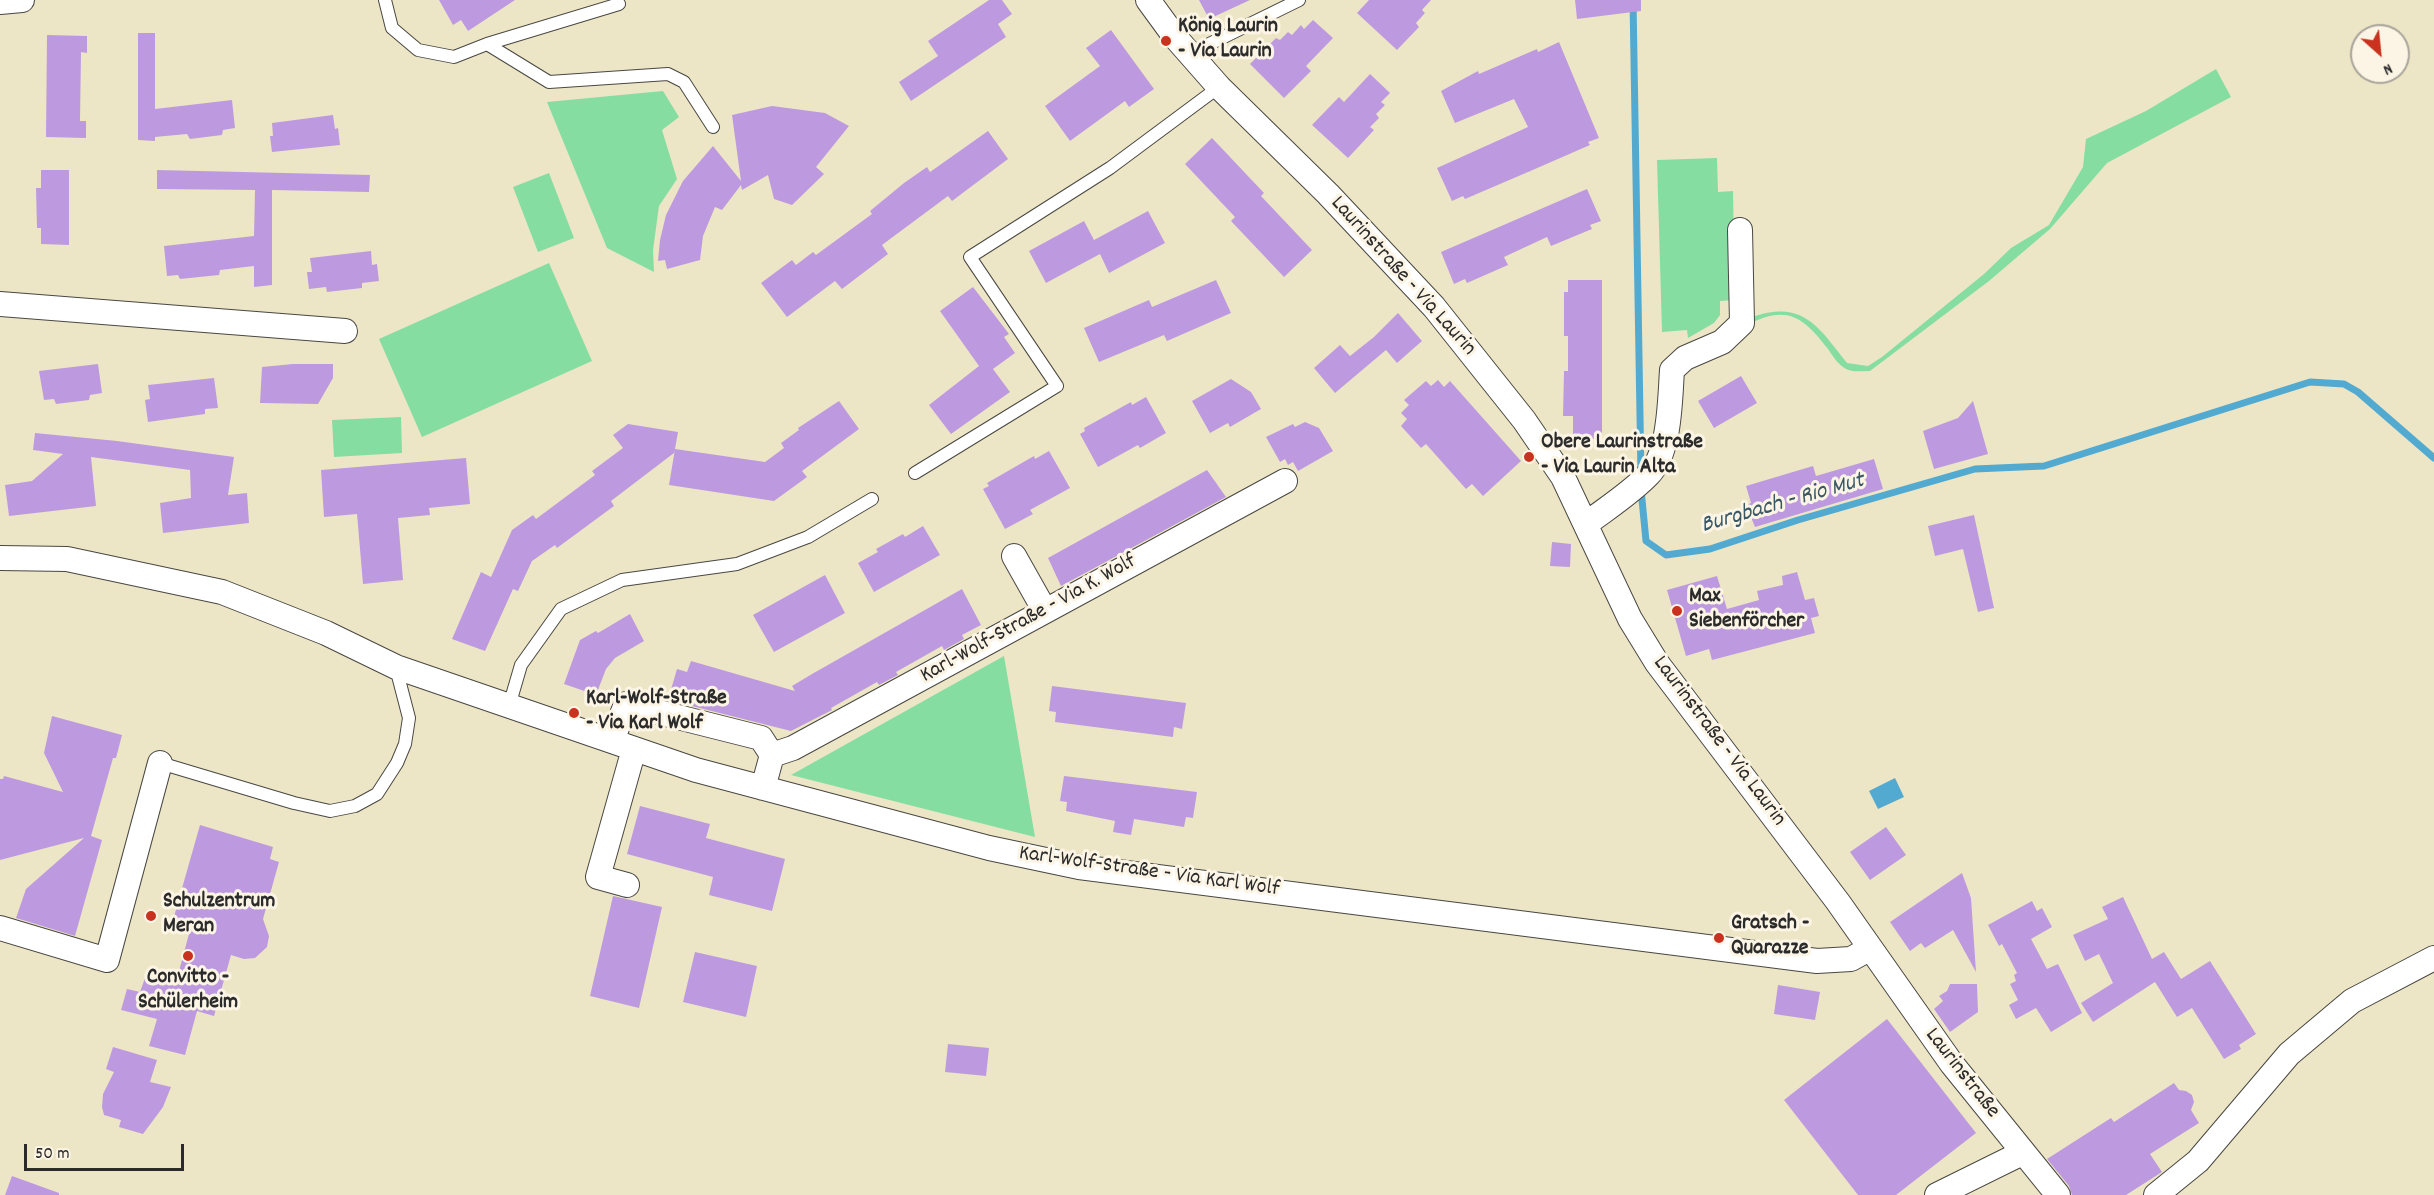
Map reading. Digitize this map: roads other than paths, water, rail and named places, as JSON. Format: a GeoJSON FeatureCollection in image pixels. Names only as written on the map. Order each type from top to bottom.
{"type":"FeatureCollection","features":[{"type":"Feature","properties":{"kind":"street"},"geometry":{"type":"LineString","coordinates":[[0,2],[22,0]]}},
{"type":"Feature","properties":{"kind":"street","name":"Laurinstraße - Via Laurin"},"geometry":{"type":"LineString","coordinates":[[1148,0],[1219,87],[1328,194],[1434,307],[1544,448],[1563,477],[1630,619],[1657,663],[1838,902],[1869,949]]}},
{"type":"Feature","properties":{"kind":"street"},"geometry":{"type":"LineString","coordinates":[[1586,524],[1631,490],[1650,473],[1659,459],[1666,429],[1672,370],[1685,358],[1722,342],[1742,324],[1740,230]]}},
{"type":"Feature","properties":{"kind":"street"},"geometry":{"type":"LineString","coordinates":[[0,304],[345,331]]}},
{"type":"Feature","properties":{"kind":"street","name":"Karl-Wolf-Straße - Via K. Wolf"},"geometry":{"type":"LineString","coordinates":[[772,755],[793,748],[1285,481]]}},
{"type":"Feature","properties":{"kind":"street"},"geometry":{"type":"LineString","coordinates":[[1014,556],[1045,611]]}},
{"type":"Feature","properties":{"kind":"street","name":"Karl-Wolf-Straße - Via Karl Wolf"},"geometry":{"type":"LineString","coordinates":[[0,558],[67,559],[222,592],[326,633],[396,667],[696,770],[989,848],[1079,867],[1816,961],[1851,960],[1869,949]]}},
{"type":"Feature","properties":{"kind":"street"},"geometry":{"type":"LineString","coordinates":[[627,885],[598,877],[623,745],[626,704],[761,738],[772,755],[763,788]]}},
{"type":"Feature","properties":{"kind":"street"},"geometry":{"type":"LineString","coordinates":[[0,928],[107,960],[160,763]]}},
{"type":"Feature","properties":{"kind":"street","name":"Laurinstraße"},"geometry":{"type":"LineString","coordinates":[[1869,949],[1952,1064],[2058,1195]]}},
{"type":"Feature","properties":{"kind":"street"},"geometry":{"type":"LineString","coordinates":[[2156,1195],[2198,1161],[2289,1054],[2352,1000],[2434,958]]}},
{"type":"Feature","properties":{"kind":"street"},"geometry":{"type":"LineString","coordinates":[[1937,1195],[2022,1153]]}},
{"type":"Feature","properties":{"kind":"lane"},"geometry":{"type":"LineString","coordinates":[[385,0],[392,28],[418,50],[454,57],[603,4],[619,4]]}},
{"type":"Feature","properties":{"kind":"lane"},"geometry":{"type":"LineString","coordinates":[[1190,54],[1299,0]]}},
{"type":"Feature","properties":{"kind":"lane"},"geometry":{"type":"LineString","coordinates":[[487,44],[549,82],[668,74],[684,82],[713,127]]}},
{"type":"Feature","properties":{"kind":"lane"},"geometry":{"type":"LineString","coordinates":[[915,473],[1057,386],[970,257],[1110,168],[1219,87]]}},
{"type":"Feature","properties":{"kind":"lane"},"geometry":{"type":"LineString","coordinates":[[509,706],[520,665],[561,609],[622,580],[737,564],[808,537],[872,499]]}},
{"type":"Feature","properties":{"kind":"lane"},"geometry":{"type":"LineString","coordinates":[[160,763],[294,803],[330,811],[355,806],[377,794],[397,763],[405,744],[409,718],[396,667]]}},
{"type":"Feature","properties":{"kind":"water"},"geometry":{"type":"Polygon","coordinates":[[[1895,778],[1904,797],[1878,809],[1869,791],[1895,778]]]}},
{"type":"Feature","properties":{"kind":"waterway","name":"Burgbach - Rio Mut"},"geometry":{"type":"LineString","coordinates":[[1633,0],[1641,475]]}},
{"type":"Feature","properties":{"kind":"waterway","name":"Burgbach - Rio Mut"},"geometry":{"type":"LineString","coordinates":[[1641,489],[1646,541],[1666,555],[1710,549],[1798,520],[1975,469],[2044,466],[2310,382],[2344,384],[2358,392],[2434,458]]}},
{"type":"Feature","properties":{"kind":"place","name":"König Laurin - Via Laurin"},"geometry":{"type":"Point","coordinates":[1166,41]}},
{"type":"Feature","properties":{"kind":"place","name":"Obere Laurinstraße - Via Laurin Alta"},"geometry":{"type":"Point","coordinates":[1529,457]}},
{"type":"Feature","properties":{"kind":"place","name":"Max Siebenförcher"},"geometry":{"type":"Point","coordinates":[1677,611]}},
{"type":"Feature","properties":{"kind":"place","name":"Karl-Wolf-Straße - Via Karl Wolf"},"geometry":{"type":"Point","coordinates":[574,713]}},
{"type":"Feature","properties":{"kind":"place","name":"Schulzentrum Meran"},"geometry":{"type":"Point","coordinates":[151,916]}},
{"type":"Feature","properties":{"kind":"place","name":"Gratsch - Quarazze"},"geometry":{"type":"Point","coordinates":[1719,938]}},
{"type":"Feature","properties":{"kind":"place","name":"Convitto - Schülerheim"},"geometry":{"type":"Point","coordinates":[188,956]}}]}
